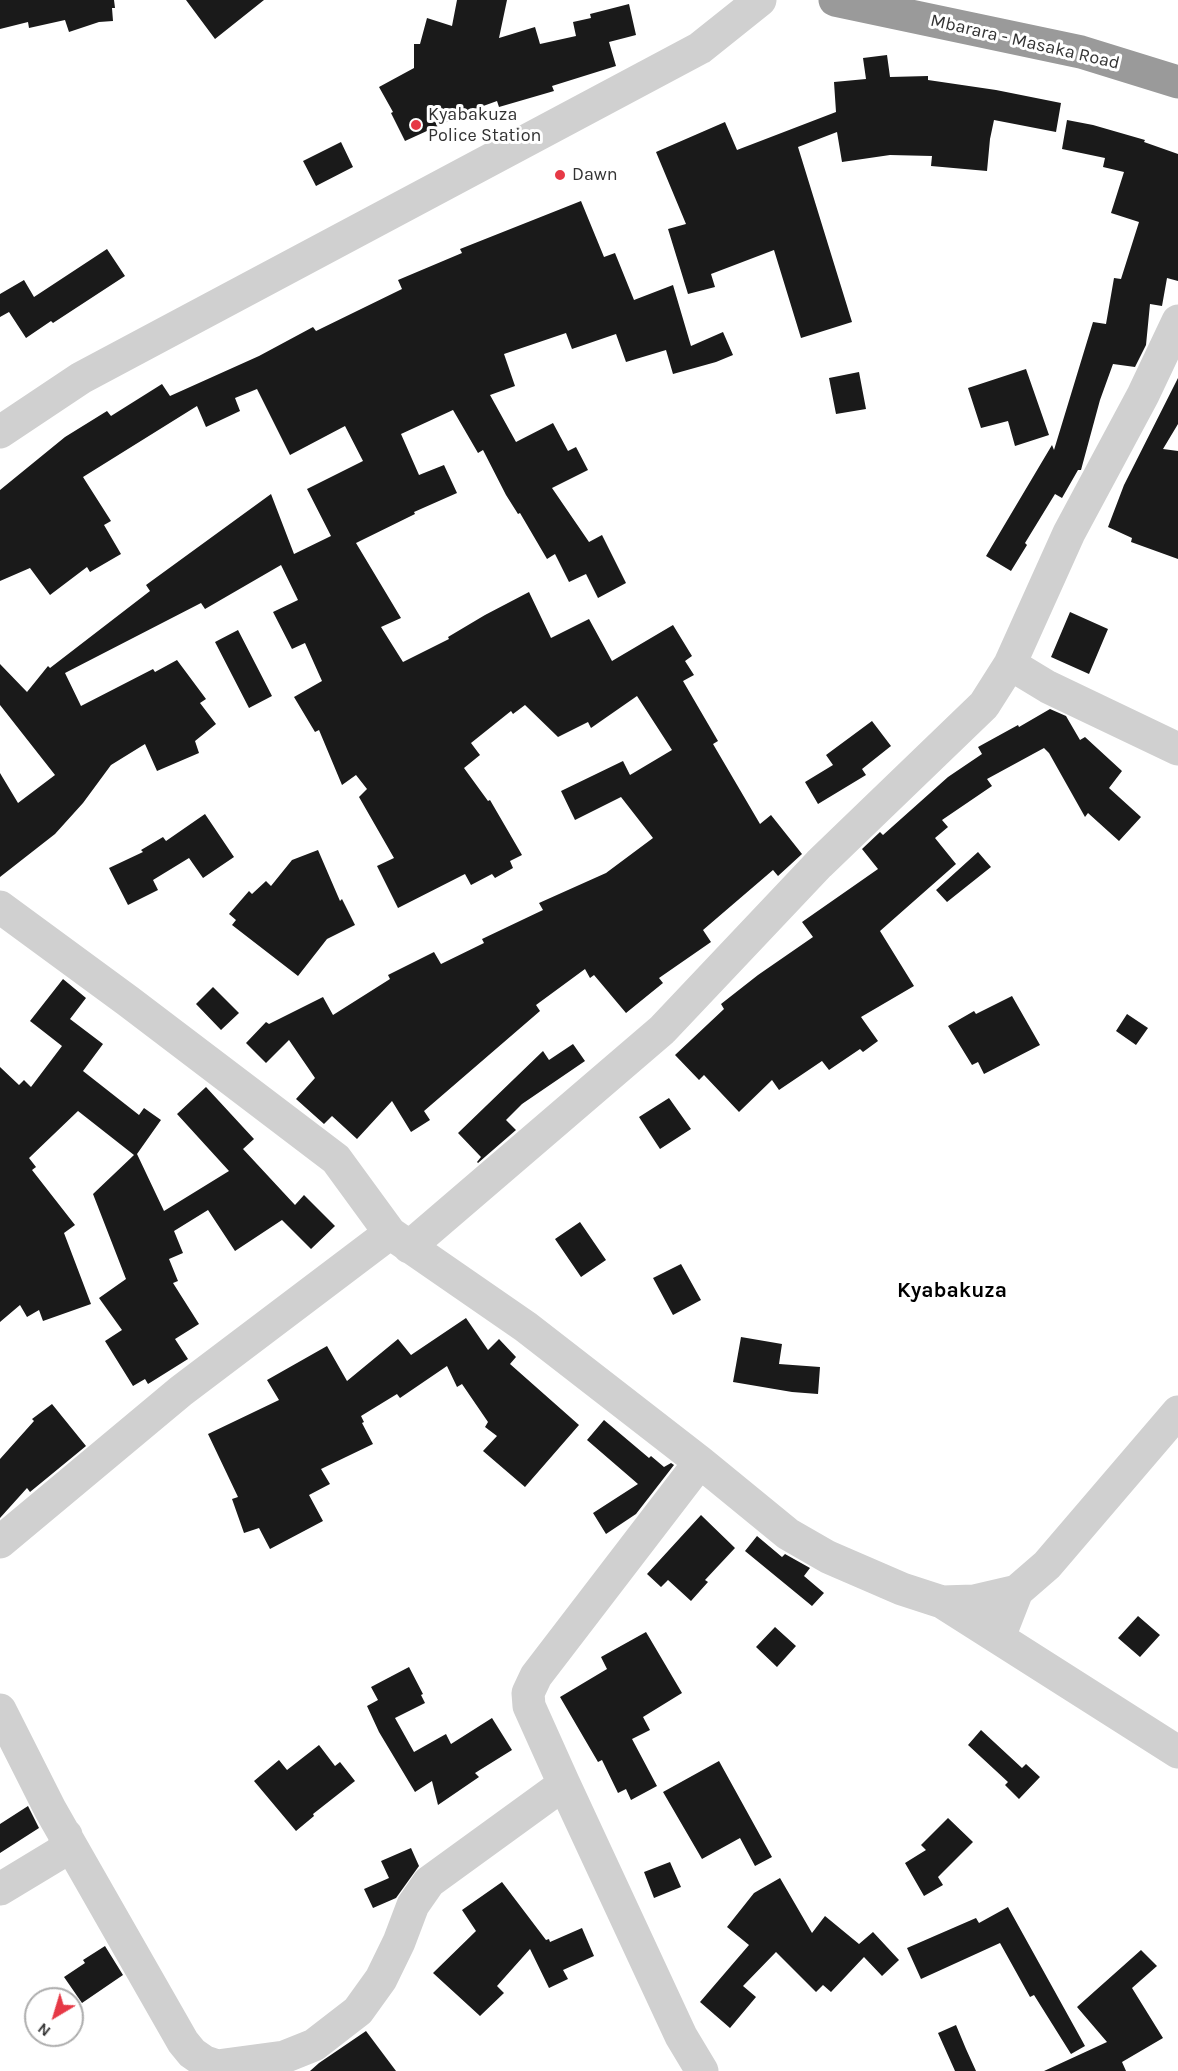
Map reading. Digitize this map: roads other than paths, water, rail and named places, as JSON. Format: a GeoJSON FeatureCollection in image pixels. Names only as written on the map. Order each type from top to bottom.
{"type":"FeatureCollection","features":[{"type":"Feature","properties":{"kind":"highway","name":"Mbarara - Masaka Road"},"geometry":{"type":"LineString","coordinates":[[835,0],[1081,52],[1178,82]]}},
{"type":"Feature","properties":{"kind":"street"},"geometry":{"type":"LineString","coordinates":[[0,432],[81,378],[700,48],[760,0]]}},
{"type":"Feature","properties":{"kind":"street"},"geometry":{"type":"LineString","coordinates":[[0,1542],[181,1391],[399,1240],[662,1030],[819,864],[984,705],[1010,664],[1069,533],[1143,395],[1178,321]]}},
{"type":"Feature","properties":{"kind":"street"},"geometry":{"type":"LineString","coordinates":[[1010,664],[1048,687],[1178,749]]}},
{"type":"Feature","properties":{"kind":"street"},"geometry":{"type":"LineString","coordinates":[[0,907],[336,1159],[399,1240],[526,1327],[700,1462],[788,1534],[828,1557],[902,1589],[942,1602],[1178,1752]]}},
{"type":"Feature","properties":{"kind":"street"},"geometry":{"type":"LineString","coordinates":[[942,1602],[975,1601],[1017,1591],[1047,1565],[1178,1412]]}},
{"type":"Feature","properties":{"kind":"street"},"geometry":{"type":"LineString","coordinates":[[700,1462],[536,1676],[528,1693],[529,1706],[564,1784],[681,2036],[702,2071]]}},
{"type":"Feature","properties":{"kind":"street"},"geometry":{"type":"LineString","coordinates":[[999,1637],[1017,1591]]}},
{"type":"Feature","properties":{"kind":"street"},"geometry":{"type":"LineString","coordinates":[[0,1710],[50,1809],[183,2042],[192,2053],[205,2062],[218,2066],[284,2057],[314,2045],[358,2011],[381,1979],[399,1942],[412,1905],[429,1882],[564,1784]]}},
{"type":"Feature","properties":{"kind":"street"},"geometry":{"type":"LineString","coordinates":[[0,1889],[63,1851],[66,1835]]}},
{"type":"Feature","properties":{"kind":"place","name":"Kyabakuza Police Station"},"geometry":{"type":"Point","coordinates":[416,125]}},
{"type":"Feature","properties":{"kind":"place","name":"Dawn"},"geometry":{"type":"Point","coordinates":[560,175]}},
{"type":"Feature","properties":{"kind":"district","name":"Kyabakuza"},"geometry":{"type":"Point","coordinates":[952,1291]}}]}
